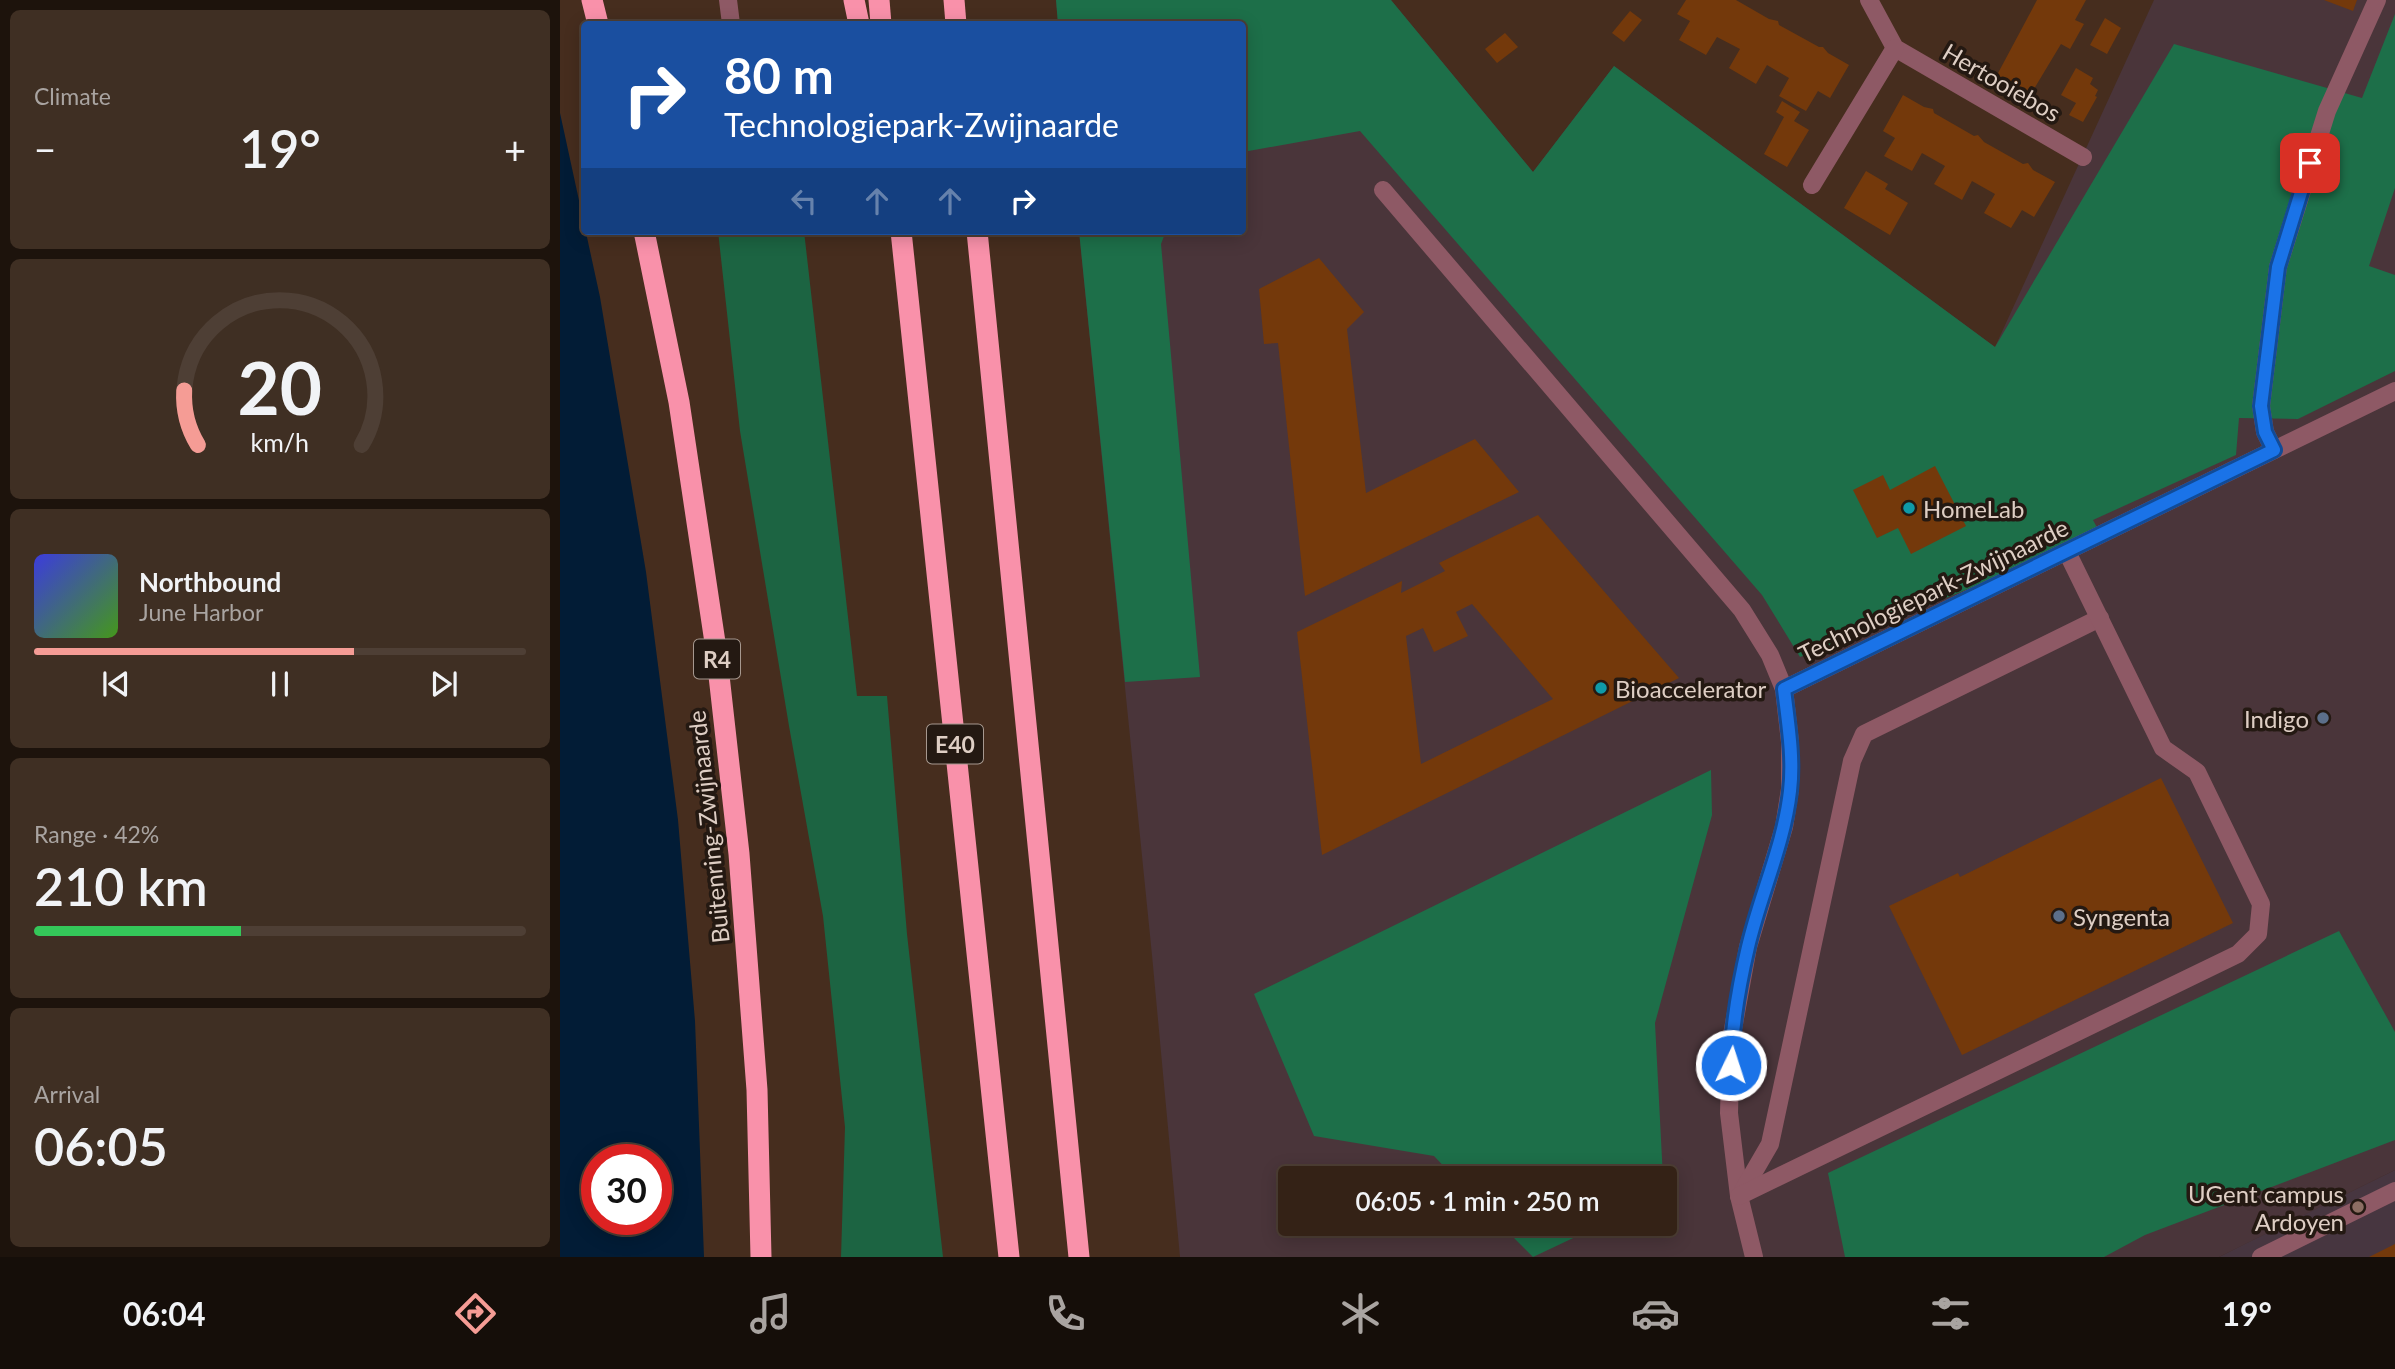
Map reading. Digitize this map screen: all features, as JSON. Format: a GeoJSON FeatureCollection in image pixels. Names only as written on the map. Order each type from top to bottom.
{"type":"FeatureCollection","features":[{"type":"Feature","properties":{"kind":"highway"},"geometry":{"type":"LineString","coordinates":[[592,0],[597,21]]}},
{"type":"Feature","properties":{"kind":"highway"},"geometry":{"type":"LineString","coordinates":[[854,0],[858,21]]}},
{"type":"Feature","properties":{"kind":"highway"},"geometry":{"type":"LineString","coordinates":[[879,0],[881,21]]}},
{"type":"Feature","properties":{"kind":"highway"},"geometry":{"type":"LineString","coordinates":[[954,0],[956,21]]}},
{"type":"Feature","properties":{"kind":"highway","name":"Buitenring-Zwijnaarde"},"geometry":{"type":"LineString","coordinates":[[645,235],[679,402],[716,649],[740,853],[757,1090],[761,1257]]}},
{"type":"Feature","properties":{"kind":"highway","name":"E40"},"geometry":{"type":"LineString","coordinates":[[901,235],[1009,1257]]}},
{"type":"Feature","properties":{"kind":"highway"},"geometry":{"type":"LineString","coordinates":[[977,235],[1079,1257]]}},
{"type":"Feature","properties":{"kind":"highway"},"geometry":{"type":"LineString","coordinates":[[757,1090],[768,1257]]}},
{"type":"Feature","properties":{"kind":"street"},"geometry":{"type":"LineString","coordinates":[[728,0],[731,21]]}},
{"type":"Feature","properties":{"kind":"street"},"geometry":{"type":"LineString","coordinates":[[1812,185],[1895,48],[1869,0]]}},
{"type":"Feature","properties":{"kind":"street"},"geometry":{"type":"LineString","coordinates":[[2274,450],[2265,432],[2261,406],[2278,267],[2327,111],[2377,0]]}},
{"type":"Feature","properties":{"kind":"street","name":"Hertooiebos"},"geometry":{"type":"LineString","coordinates":[[1895,48],[2083,157]]}},
{"type":"Feature","properties":{"kind":"street"},"geometry":{"type":"LineString","coordinates":[[1383,190],[1742,610],[1770,655],[1784,689]]}},
{"type":"Feature","properties":{"kind":"street","name":"Technologiepark-Zwijnaarde"},"geometry":{"type":"LineString","coordinates":[[1754,1257],[1739,1196],[1729,1114],[1731,1040],[1748,947],[1784,827],[1790,789],[1790,742],[1784,689],[2395,391]]}},
{"type":"Feature","properties":{"kind":"street"},"geometry":{"type":"LineString","coordinates":[[1739,1196],[2238,954],[2258,934],[2261,904],[2197,772],[2163,748],[2067,552]]}},
{"type":"Feature","properties":{"kind":"street"},"geometry":{"type":"LineString","coordinates":[[1739,1196],[1770,1144],[1852,761],[1864,733],[2100,618]]}},
{"type":"Feature","properties":{"kind":"street"},"geometry":{"type":"LineString","coordinates":[[2261,1257],[2288,1251],[2395,1191]]}},
{"type":"Feature","properties":{"kind":"shaded area"},"geometry":{"type":"Polygon","coordinates":[[[1056,0],[1391,0],[1533,172],[1614,66],[1995,347],[2154,0],[2395,0],[2395,1170],[2219,1257],[1180,1257],[1079,235],[1246,235],[1246,21],[1058,21],[1056,0]]]}},
{"type":"Feature","properties":{"kind":"shaded area","name":"UGent campus Ardoyen"},"geometry":{"type":"Polygon","coordinates":[[[2395,1170],[2395,1257],[2219,1257],[2245,1244],[2395,1170]]]}},
{"type":"Feature","properties":{"kind":"green space"},"geometry":{"type":"Polygon","coordinates":[[[1056,0],[1391,0],[1533,172],[1614,66],[1995,347],[2174,44],[2362,98],[2395,14],[2395,188],[2369,266],[2395,275],[2395,371],[2298,419],[2239,418],[2236,455],[2093,520],[2101,535],[1800,657],[1762,595],[1360,131],[1246,151],[1246,21],[1058,21],[1056,0]]]}},
{"type":"Feature","properties":{"kind":"green space"},"geometry":{"type":"Polygon","coordinates":[[[718,235],[804,235],[857,696],[887,696],[907,934],[943,1257],[841,1257],[845,1127],[823,916],[740,431],[718,235]]]}},
{"type":"Feature","properties":{"kind":"green space"},"geometry":{"type":"Polygon","coordinates":[[[1079,235],[1164,235],[1161,244],[1200,677],[1125,682],[1079,235]]]}},
{"type":"Feature","properties":{"kind":"green space"},"geometry":{"type":"Polygon","coordinates":[[[1711,770],[1712,815],[1655,1023],[1662,1166],[1444,1166],[1434,1156],[1314,1136],[1254,994],[1711,770]]]}},
{"type":"Feature","properties":{"kind":"green space"},"geometry":{"type":"Polygon","coordinates":[[[2339,931],[2395,1032],[2395,1140],[2145,1235],[2104,1257],[1845,1257],[1828,1173],[2339,931]]]}},
{"type":"Feature","properties":{"kind":"green space"},"geometry":{"type":"Polygon","coordinates":[[[1512,1236],[1577,1236],[1533,1257],[1512,1236]]]}},
{"type":"Feature","properties":{"kind":"water"},"geometry":{"type":"Polygon","coordinates":[[[560,113],[581,210],[581,235],[587,235],[600,297],[646,572],[678,820],[695,1021],[704,1257],[560,1257],[560,113]]]}},
{"type":"Feature","properties":{"kind":"building"},"geometry":{"type":"Polygon","coordinates":[[[1686,0],[1736,0],[1769,19],[1778,21],[1779,25],[1823,47],[1849,65],[1830,98],[1818,91],[1806,111],[1779,96],[1789,78],[1767,65],[1756,84],[1729,68],[1740,49],[1717,37],[1706,55],[1679,40],[1690,21],[1677,14],[1686,0]]]}},
{"type":"Feature","properties":{"kind":"building"},"geometry":{"type":"Polygon","coordinates":[[[2037,0],[2086,0],[2075,20],[2084,24],[2070,49],[2061,44],[2031,94],[1997,75],[2037,0]]]}},
{"type":"Feature","properties":{"kind":"building"},"geometry":{"type":"Polygon","coordinates":[[[2324,0],[2357,0],[2353,11],[2324,0]]]}},
{"type":"Feature","properties":{"kind":"building"},"geometry":{"type":"Polygon","coordinates":[[[1630,11],[1642,20],[1624,42],[1612,33],[1630,11]]]}},
{"type":"Feature","properties":{"kind":"building"},"geometry":{"type":"Polygon","coordinates":[[[2105,18],[2121,28],[2107,54],[2090,45],[2105,18]]]}},
{"type":"Feature","properties":{"kind":"building"},"geometry":{"type":"Polygon","coordinates":[[[1505,33],[1518,47],[1497,63],[1485,49],[1505,33]]]}},
{"type":"Feature","properties":{"kind":"building"},"geometry":{"type":"Polygon","coordinates":[[[2076,68],[2093,78],[2090,84],[2098,90],[2083,122],[2069,115],[2076,103],[2061,95],[2076,68]]]}},
{"type":"Feature","properties":{"kind":"building"},"geometry":{"type":"Polygon","coordinates":[[[1903,95],[1933,109],[1934,113],[1974,136],[1978,135],[1984,142],[2023,164],[2028,163],[2033,170],[2055,182],[2034,217],[2022,210],[2011,228],[1984,213],[1995,194],[1972,181],[1962,200],[1934,184],[1945,166],[1922,153],[1912,171],[1884,156],[1895,138],[1883,131],[1903,95]]]}},
{"type":"Feature","properties":{"kind":"building"},"geometry":{"type":"Polygon","coordinates":[[[1782,101],[1800,112],[1794,121],[1809,130],[1787,167],[1764,154],[1784,117],[1776,112],[1782,101]]]}},
{"type":"Feature","properties":{"kind":"building"},"geometry":{"type":"Polygon","coordinates":[[[1866,171],[1888,184],[1885,189],[1908,203],[1890,235],[1844,208],[1866,171]]]}},
{"type":"Feature","properties":{"kind":"building"},"geometry":{"type":"Polygon","coordinates":[[[1319,258],[1364,312],[1347,329],[1366,493],[1475,439],[1519,492],[1305,596],[1278,343],[1264,344],[1259,289],[1319,258]]]}},
{"type":"Feature","properties":{"kind":"building","name":"HomeLab"},"geometry":{"type":"Polygon","coordinates":[[[1935,466],[1966,526],[1911,554],[1898,528],[1877,538],[1853,490],[1883,475],[1890,490],[1935,466]]]}},
{"type":"Feature","properties":{"kind":"building","name":"Bioaccelerator"},"geometry":{"type":"Polygon","coordinates":[[[1538,515],[1679,678],[1322,855],[1297,632],[1402,581],[1401,593],[1445,571],[1439,563],[1538,515]],[[1472,604],[1456,612],[1468,636],[1434,652],[1423,628],[1406,636],[1421,764],[1553,699],[1472,604]]]}},
{"type":"Feature","properties":{"kind":"building"},"geometry":{"type":"Polygon","coordinates":[[[2161,778],[2233,923],[1962,1055],[1889,906],[1958,873],[1960,877],[2161,778]]]}},
{"type":"Feature","properties":{"kind":"building"},"geometry":{"type":"Polygon","coordinates":[[[2395,1244],[2395,1257],[2369,1257],[2395,1244]]]}},
{"type":"Feature","properties":{"kind":"place","name":"HomeLab"},"geometry":{"type":"Point","coordinates":[1909,508]}},
{"type":"Feature","properties":{"kind":"place","name":"Bioaccelerator"},"geometry":{"type":"Point","coordinates":[1601,688]}},
{"type":"Feature","properties":{"kind":"place","name":"Indigo"},"geometry":{"type":"Point","coordinates":[2323,718]}},
{"type":"Feature","properties":{"kind":"place","name":"Syngenta"},"geometry":{"type":"Point","coordinates":[2059,916]}},
{"type":"Feature","properties":{"kind":"place","name":"UGent campus Ardoyen"},"geometry":{"type":"Point","coordinates":[2358,1207]}},
{"type":"Feature","properties":{"kind":"route"},"geometry":{"type":"LineString","coordinates":[[1731,1065],[1731,1040],[1748,947],[1784,827],[1790,789],[1790,742],[1784,689],[2274,450],[2265,432],[2261,406],[2278,267],[2310,163]]}}]}
